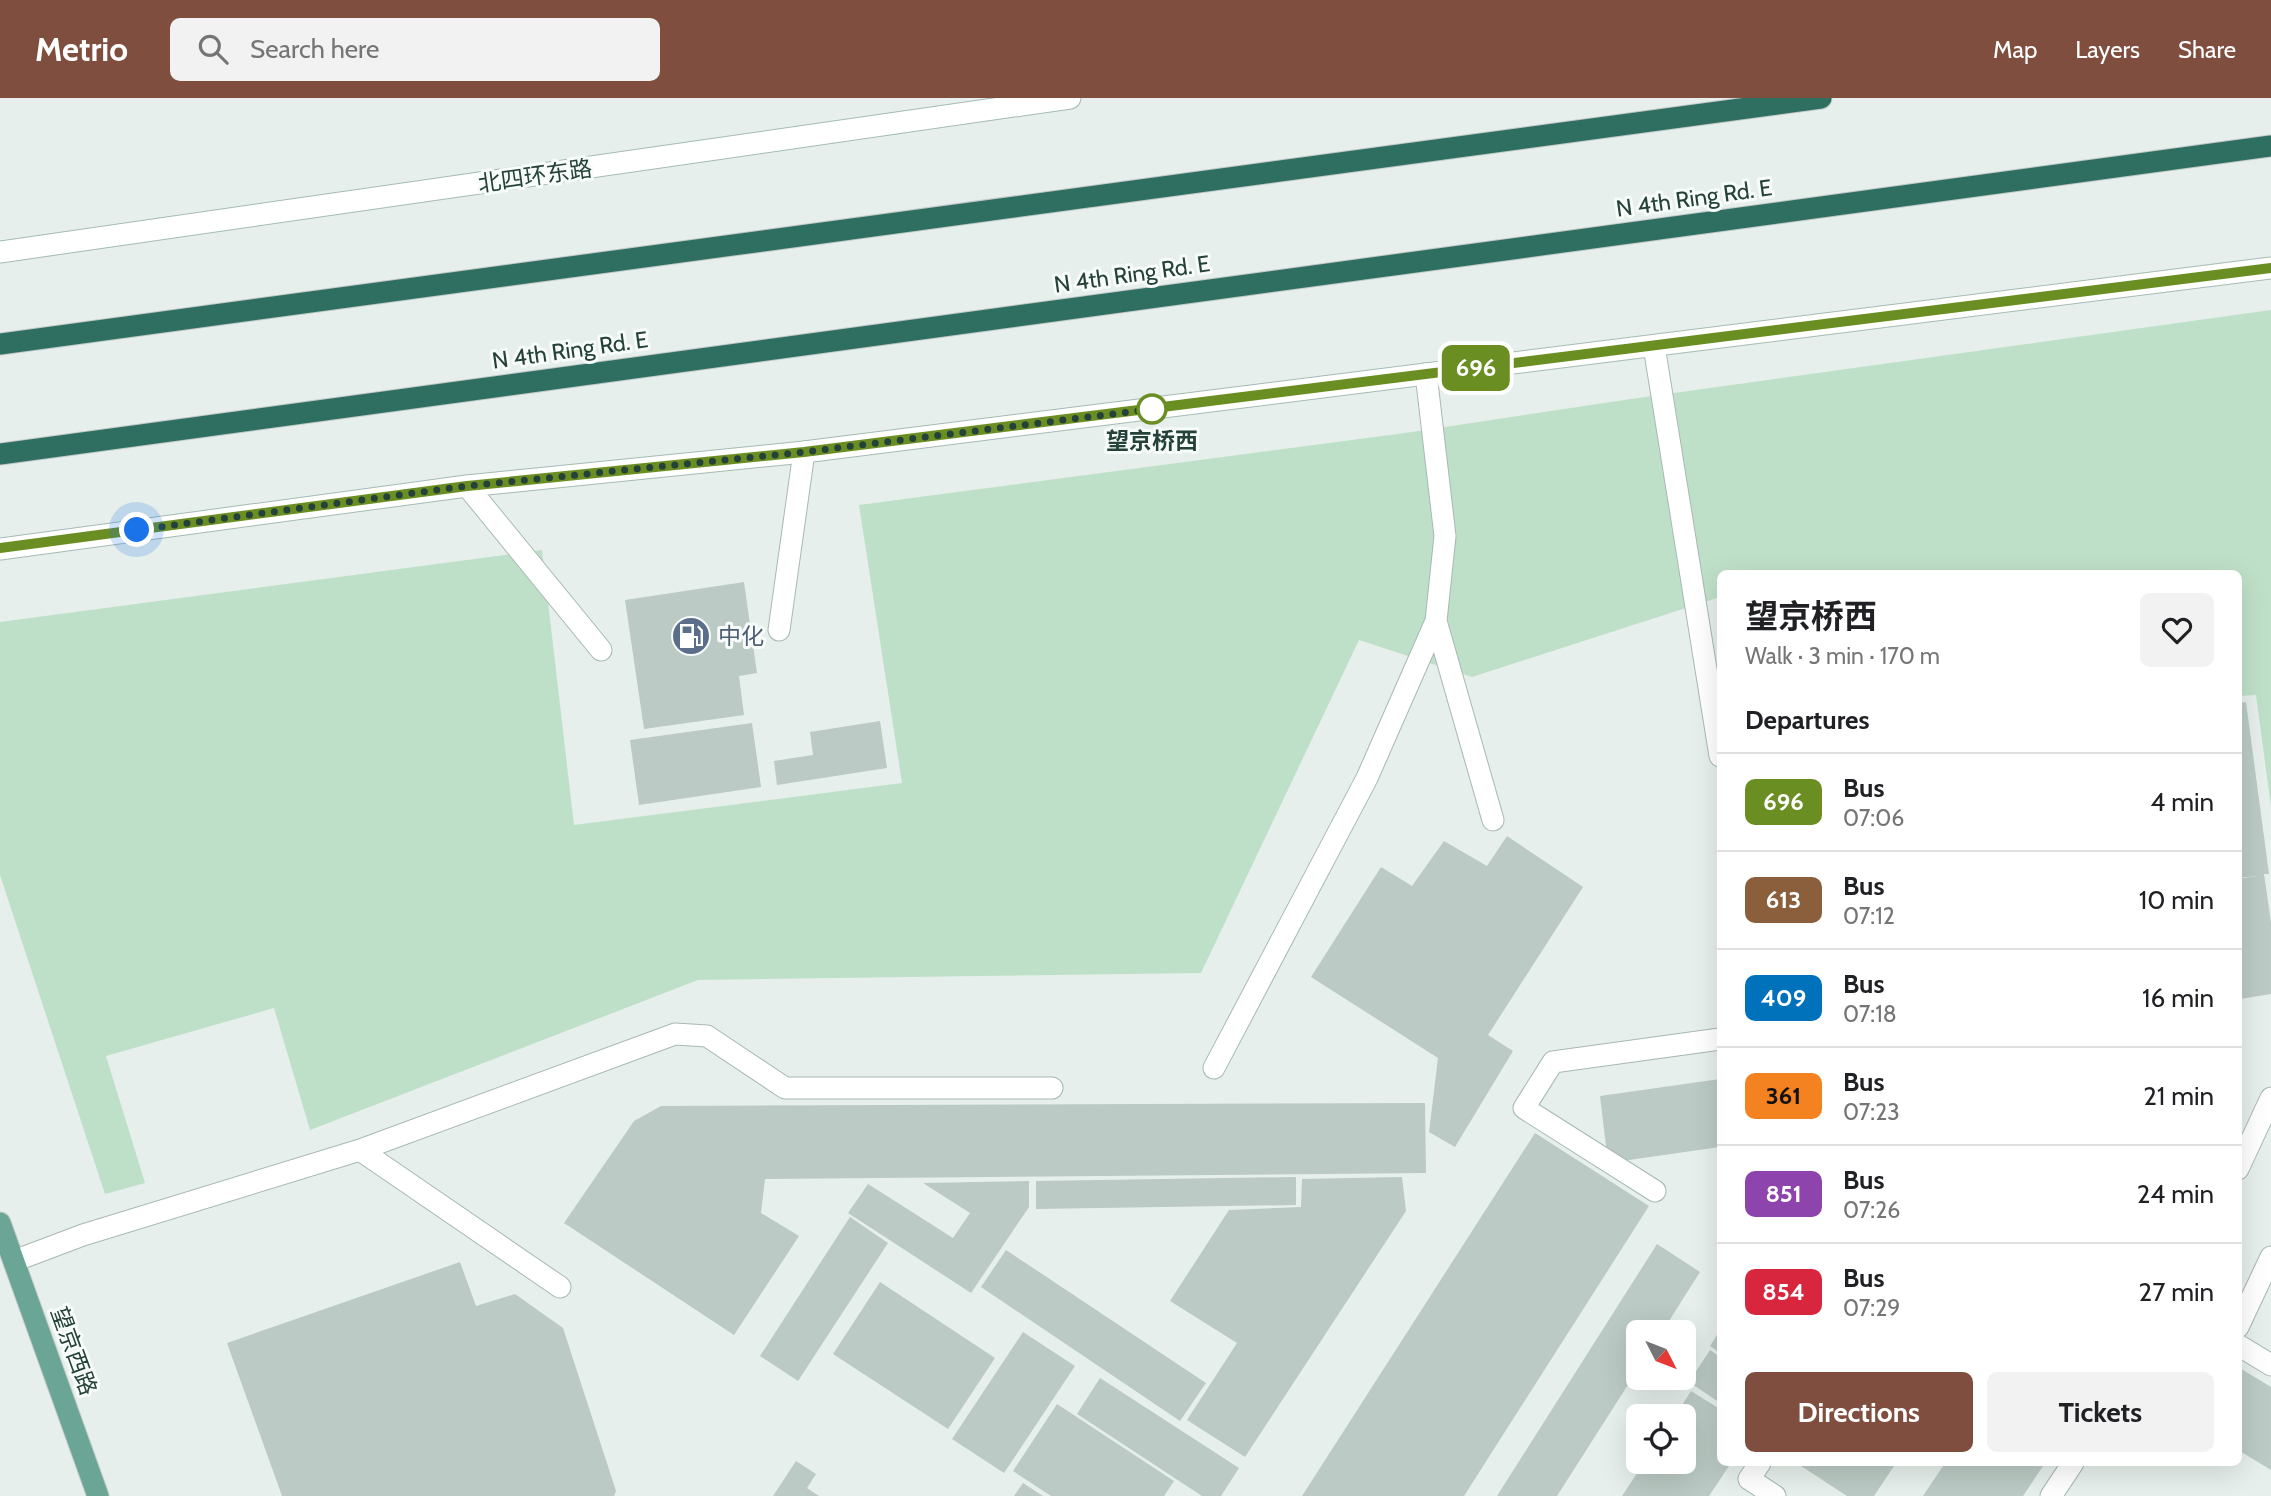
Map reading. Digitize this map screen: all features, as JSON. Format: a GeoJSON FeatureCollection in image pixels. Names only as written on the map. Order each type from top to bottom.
{"type":"FeatureCollection","features":[{"type":"Feature","properties":{"kind":"highway"},"geometry":{"type":"LineString","coordinates":[[0,344],[1821,98]]}},
{"type":"Feature","properties":{"kind":"highway","name":"N 4th Ring Rd. E"},"geometry":{"type":"LineString","coordinates":[[0,454],[2271,146]]}},
{"type":"Feature","properties":{"kind":"main road","name":"望京西路"},"geometry":{"type":"LineString","coordinates":[[0,1223],[98,1496]]}},
{"type":"Feature","properties":{"kind":"street","name":"北四环东路"},"geometry":{"type":"LineString","coordinates":[[0,252],[1070,98]]}},
{"type":"Feature","properties":{"kind":"street"},"geometry":{"type":"LineString","coordinates":[[0,548],[467,486],[804,452],[2271,268]]}},
{"type":"Feature","properties":{"kind":"street"},"geometry":{"type":"LineString","coordinates":[[1654,346],[1711,648],[1717,720]]}},
{"type":"Feature","properties":{"kind":"street"},"geometry":{"type":"LineString","coordinates":[[1214,1068],[1367,778],[1436,621],[1445,536],[1426,374]]}},
{"type":"Feature","properties":{"kind":"street"},"geometry":{"type":"LineString","coordinates":[[779,630],[804,452]]}},
{"type":"Feature","properties":{"kind":"street"},"geometry":{"type":"LineString","coordinates":[[467,486],[601,650]]}},
{"type":"Feature","properties":{"kind":"street"},"geometry":{"type":"LineString","coordinates":[[1436,621],[1493,820]]}},
{"type":"Feature","properties":{"kind":"street"},"geometry":{"type":"LineString","coordinates":[[14,1261],[83,1235],[360,1150],[675,1034],[708,1037],[785,1088],[1052,1088]]}},
{"type":"Feature","properties":{"kind":"street"},"geometry":{"type":"LineString","coordinates":[[1655,1191],[1524,1108],[1553,1062],[1717,1039]]}},
{"type":"Feature","properties":{"kind":"street"},"geometry":{"type":"LineString","coordinates":[[2242,1160],[2271,1098]]}},
{"type":"Feature","properties":{"kind":"street"},"geometry":{"type":"LineString","coordinates":[[360,1150],[561,1287]]}},
{"type":"Feature","properties":{"kind":"street"},"geometry":{"type":"LineString","coordinates":[[2242,1319],[2271,1257]]}},
{"type":"Feature","properties":{"kind":"street"},"geometry":{"type":"LineString","coordinates":[[2242,1347],[2271,1365]]}},
{"type":"Feature","properties":{"kind":"street"},"geometry":{"type":"LineString","coordinates":[[2051,1496],[2071,1466]]}},
{"type":"Feature","properties":{"kind":"street"},"geometry":{"type":"LineString","coordinates":[[1749,1479],[1775,1496]]}},
{"type":"Feature","properties":{"kind":"green space"},"geometry":{"type":"Polygon","coordinates":[[[2271,310],[2271,807],[2256,695],[2242,696],[2242,570],[1717,570],[1717,598],[1472,677],[1359,640],[1201,973],[698,980],[310,1130],[274,1008],[106,1056],[145,1183],[105,1194],[0,875],[0,622],[542,550],[574,825],[902,783],[859,505],[1405,433],[2271,310]]]}},
{"type":"Feature","properties":{"kind":"building","name":"中化"},"geometry":{"type":"Polygon","coordinates":[[[744,582],[757,673],[739,676],[744,715],[644,729],[625,600],[744,582]]]}},
{"type":"Feature","properties":{"kind":"building"},"geometry":{"type":"Polygon","coordinates":[[[2242,702],[2246,702],[2269,874],[2264,874],[2271,922],[2271,994],[2242,999],[2242,878],[2258,876],[2242,878],[2242,702]]]}},
{"type":"Feature","properties":{"kind":"building"},"geometry":{"type":"Polygon","coordinates":[[[880,721],[887,768],[777,785],[774,761],[813,755],[810,732],[880,721]]]}},
{"type":"Feature","properties":{"kind":"building"},"geometry":{"type":"Polygon","coordinates":[[[752,723],[761,787],[639,805],[630,740],[752,723]]]}},
{"type":"Feature","properties":{"kind":"building"},"geometry":{"type":"Polygon","coordinates":[[[1507,836],[1583,887],[1488,1035],[1513,1051],[1455,1147],[1429,1132],[1438,1058],[1311,977],[1381,867],[1412,886],[1444,841],[1487,866],[1507,836]]]}},
{"type":"Feature","properties":{"kind":"building"},"geometry":{"type":"Polygon","coordinates":[[[1717,1079],[1717,1147],[1608,1163],[1600,1096],[1717,1079]]]}},
{"type":"Feature","properties":{"kind":"building"},"geometry":{"type":"Polygon","coordinates":[[[1425,1103],[1426,1173],[765,1179],[761,1213],[799,1236],[734,1335],[564,1223],[634,1121],[661,1106],[1425,1103]]]}},
{"type":"Feature","properties":{"kind":"building"},"geometry":{"type":"Polygon","coordinates":[[[1535,1133],[1649,1206],[1464,1496],[1302,1496],[1535,1133]]]}},
{"type":"Feature","properties":{"kind":"building"},"geometry":{"type":"Polygon","coordinates":[[[1296,1177],[1296,1205],[1036,1209],[1036,1181],[1296,1177]]]}},
{"type":"Feature","properties":{"kind":"building"},"geometry":{"type":"Polygon","coordinates":[[[1402,1177],[1406,1211],[1245,1457],[1187,1420],[1237,1343],[1170,1301],[1229,1210],[1301,1207],[1302,1179],[1402,1177]]]}},
{"type":"Feature","properties":{"kind":"building"},"geometry":{"type":"Polygon","coordinates":[[[1029,1181],[1029,1207],[971,1293],[848,1213],[868,1184],[953,1238],[970,1213],[923,1183],[1029,1181]]]}},
{"type":"Feature","properties":{"kind":"building"},"geometry":{"type":"Polygon","coordinates":[[[850,1217],[888,1243],[798,1381],[760,1356],[850,1217]]]}},
{"type":"Feature","properties":{"kind":"building"},"geometry":{"type":"Polygon","coordinates":[[[1657,1244],[1700,1272],[1670,1320],[1626,1320],[1626,1388],[1557,1496],[1497,1496],[1657,1244]]]}},
{"type":"Feature","properties":{"kind":"building"},"geometry":{"type":"Polygon","coordinates":[[[1006,1250],[1206,1383],[1180,1421],[981,1287],[1006,1250]]]}},
{"type":"Feature","properties":{"kind":"building"},"geometry":{"type":"Polygon","coordinates":[[[460,1262],[476,1306],[515,1294],[563,1328],[616,1491],[614,1496],[282,1496],[227,1343],[460,1262]]]}},
{"type":"Feature","properties":{"kind":"building"},"geometry":{"type":"Polygon","coordinates":[[[880,1282],[995,1358],[948,1429],[833,1354],[880,1282]]]}},
{"type":"Feature","properties":{"kind":"building"},"geometry":{"type":"Polygon","coordinates":[[[1023,1332],[1075,1366],[1004,1473],[952,1439],[1023,1332]]]}},
{"type":"Feature","properties":{"kind":"building"},"geometry":{"type":"Polygon","coordinates":[[[1717,1335],[1717,1351],[1710,1346],[1717,1335]]]}},
{"type":"Feature","properties":{"kind":"building"},"geometry":{"type":"Polygon","coordinates":[[[1710,1350],[1717,1355],[1717,1401],[1696,1387],[1696,1371],[1710,1350]]]}},
{"type":"Feature","properties":{"kind":"building"},"geometry":{"type":"Polygon","coordinates":[[[2242,1369],[2271,1387],[2271,1470],[2242,1452],[2242,1369]]]}},
{"type":"Feature","properties":{"kind":"building"},"geometry":{"type":"Polygon","coordinates":[[[1100,1378],[1239,1468],[1221,1496],[1202,1496],[1077,1414],[1100,1378]]]}},
{"type":"Feature","properties":{"kind":"building"},"geometry":{"type":"Polygon","coordinates":[[[1691,1391],[1717,1407],[1717,1466],[1729,1466],[1709,1496],[1622,1496],[1636,1474],[1696,1474],[1696,1404],[1683,1404],[1691,1391]]]}},
{"type":"Feature","properties":{"kind":"building"},"geometry":{"type":"Polygon","coordinates":[[[1057,1404],[1174,1481],[1164,1496],[1051,1496],[1013,1471],[1057,1404]]]}},
{"type":"Feature","properties":{"kind":"building"},"geometry":{"type":"Polygon","coordinates":[[[796,1461],[816,1474],[807,1488],[819,1496],[773,1496],[796,1461]]]}},
{"type":"Feature","properties":{"kind":"building"},"geometry":{"type":"Polygon","coordinates":[[[1801,1466],[1894,1466],[1874,1496],[1847,1496],[1801,1466]]]}},
{"type":"Feature","properties":{"kind":"building"},"geometry":{"type":"Polygon","coordinates":[[[1943,1466],[2043,1466],[2023,1496],[1923,1496],[1943,1466]]]}},
{"type":"Feature","properties":{"kind":"building"},"geometry":{"type":"Polygon","coordinates":[[[1023,1483],[1043,1496],[1014,1496],[1023,1483]]]}},
{"type":"Feature","properties":{"kind":"bus line","name":"696"},"geometry":{"type":"LineString","coordinates":[[0,548],[467,486],[804,452],[2271,268]]}},
{"type":"Feature","properties":{"kind":"place","name":"望京桥西"},"geometry":{"type":"Point","coordinates":[1152,409]}},
{"type":"Feature","properties":{"kind":"place","name":"中化"},"geometry":{"type":"Point","coordinates":[691,636]}},
{"type":"Feature","properties":{"kind":"route"},"geometry":{"type":"LineString","coordinates":[[137,530],[467,486],[804,452],[1161,408],[1152,409]]}}]}
